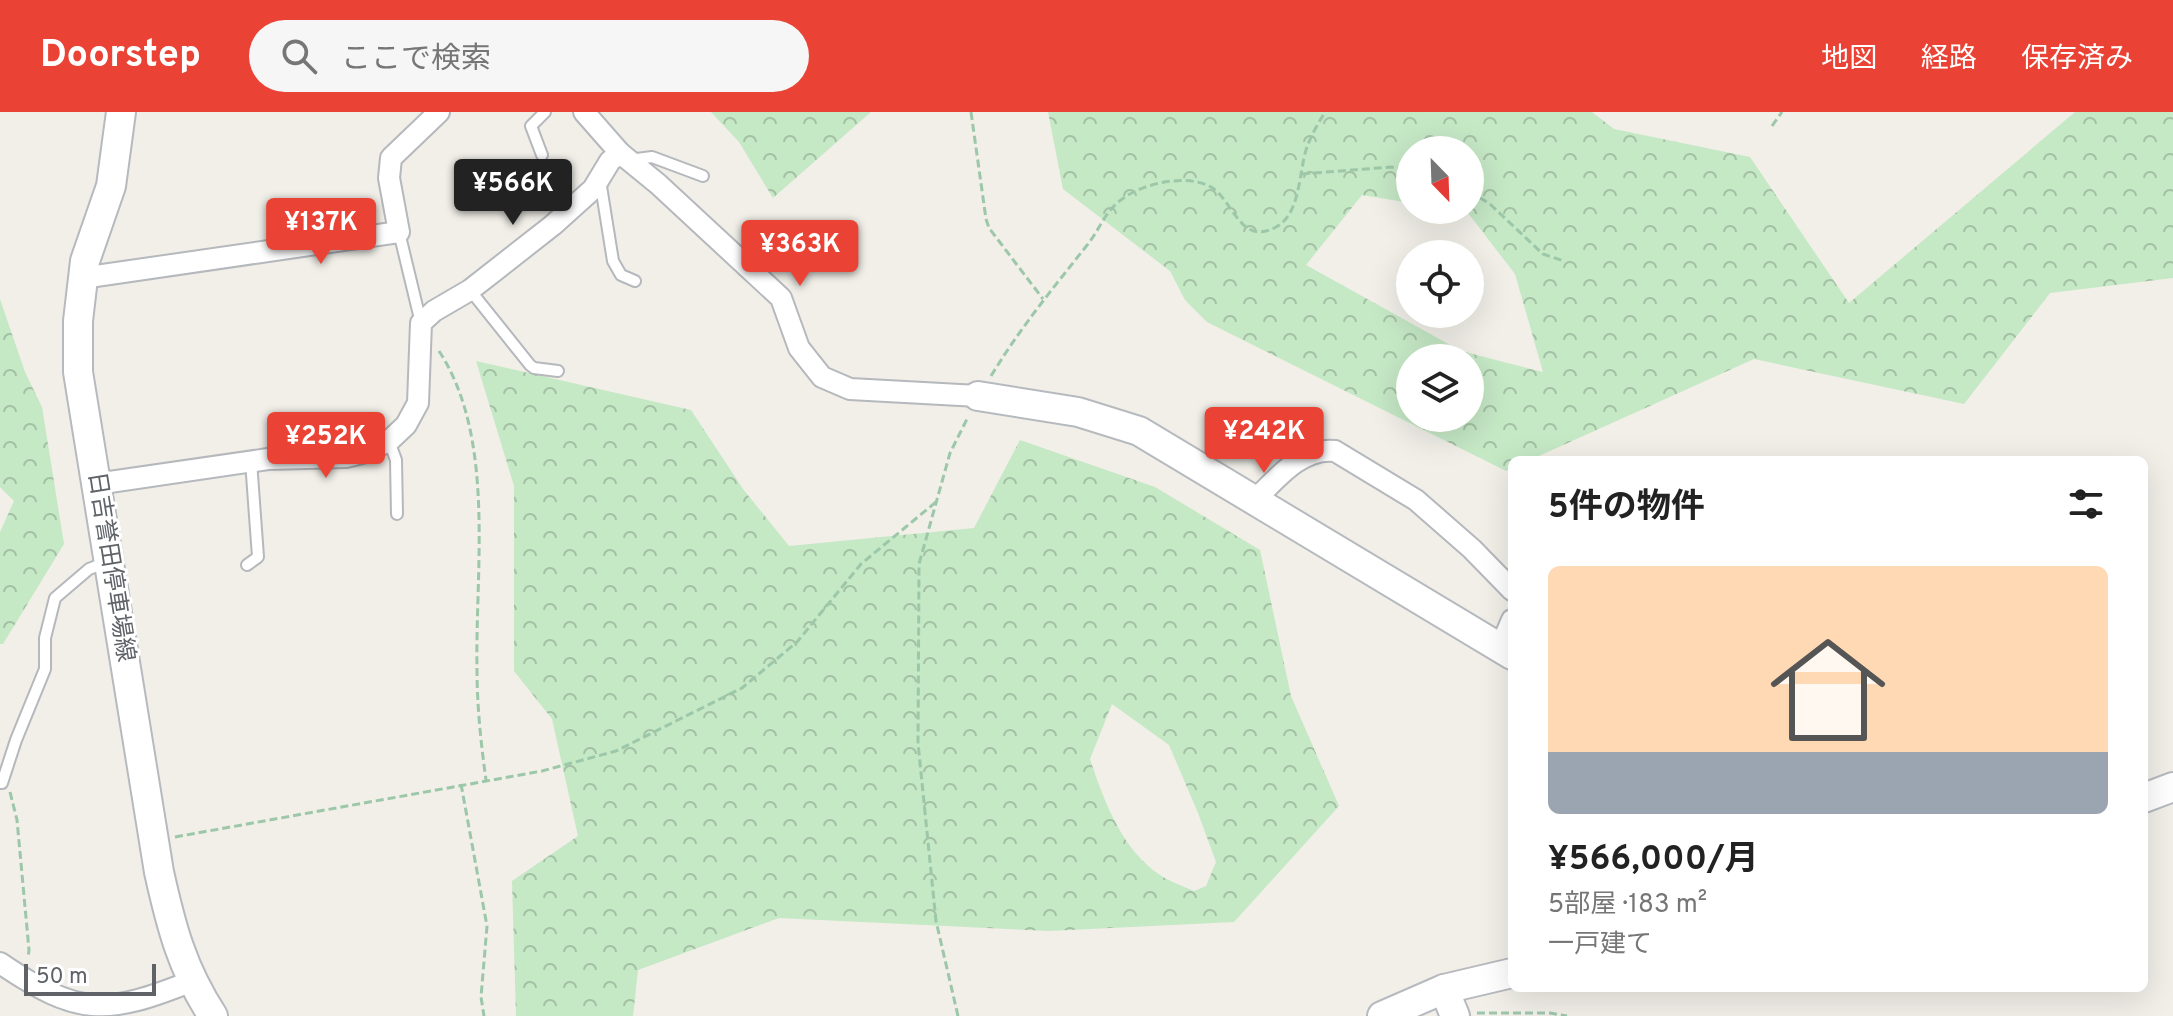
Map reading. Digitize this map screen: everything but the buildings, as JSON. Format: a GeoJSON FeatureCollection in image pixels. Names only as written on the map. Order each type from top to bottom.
{"type":"FeatureCollection","features":[{"type":"Feature","properties":{"kind":"main road","name":"日吉誉田停車場線"},"geometry":{"type":"LineString","coordinates":[[121,112],[111,186],[89,245],[82,278],[78,372],[159,872],[176,944],[192,981],[213,1016]]}},
{"type":"Feature","properties":{"kind":"main road"},"geometry":{"type":"LineString","coordinates":[[978,396],[1078,412],[1139,431],[1506,652]]}},
{"type":"Feature","properties":{"kind":"main road"},"geometry":{"type":"LineString","coordinates":[[2148,796],[2173,787]]}},
{"type":"Feature","properties":{"kind":"main road"},"geometry":{"type":"LineString","coordinates":[[1382,1016],[1444,989],[1508,974]]}},
{"type":"Feature","properties":{"kind":"main road"},"geometry":{"type":"LineString","coordinates":[[1444,989],[1460,1014]]}},
{"type":"Feature","properties":{"kind":"street"},"geometry":{"type":"LineString","coordinates":[[82,278],[399,232],[389,178],[391,158],[439,112]]}},
{"type":"Feature","properties":{"kind":"street"},"geometry":{"type":"LineString","coordinates":[[584,112],[625,157],[781,298],[799,348],[822,377],[850,389],[978,396]]}},
{"type":"Feature","properties":{"kind":"street"},"geometry":{"type":"LineString","coordinates":[[96,484],[251,461],[346,457],[389,441],[406,425],[418,403],[421,323],[434,311],[470,290],[553,225],[600,180],[610,161],[625,157]]}},
{"type":"Feature","properties":{"kind":"street"},"geometry":{"type":"LineString","coordinates":[[1255,500],[1282,473],[1310,454],[1321,450],[1335,451],[1416,500],[1472,549],[1508,586]]}},
{"type":"Feature","properties":{"kind":"street"},"geometry":{"type":"LineString","coordinates":[[0,963],[51,997],[87,1011],[127,1011],[163,998],[192,981]]}},
{"type":"Feature","properties":{"kind":"lane"},"geometry":{"type":"LineString","coordinates":[[542,155],[531,126],[545,112]]}},
{"type":"Feature","properties":{"kind":"lane"},"geometry":{"type":"LineString","coordinates":[[625,157],[652,157],[703,176]]}},
{"type":"Feature","properties":{"kind":"lane"},"geometry":{"type":"LineString","coordinates":[[600,180],[613,261],[621,275],[635,281]]}},
{"type":"Feature","properties":{"kind":"lane"},"geometry":{"type":"LineString","coordinates":[[399,232],[421,323]]}},
{"type":"Feature","properties":{"kind":"lane"},"geometry":{"type":"LineString","coordinates":[[470,290],[530,365],[558,371]]}},
{"type":"Feature","properties":{"kind":"lane"},"geometry":{"type":"LineString","coordinates":[[389,441],[396,460],[397,514]]}},
{"type":"Feature","properties":{"kind":"lane"},"geometry":{"type":"LineString","coordinates":[[247,565],[258,557],[251,461]]}},
{"type":"Feature","properties":{"kind":"lane"},"geometry":{"type":"LineString","coordinates":[[1,783],[45,669],[45,638],[55,598],[89,569],[109,561]]}},
{"type":"Feature","properties":{"kind":"path"},"geometry":{"type":"LineString","coordinates":[[971,112],[989,228],[1043,299]]}},
{"type":"Feature","properties":{"kind":"path"},"geometry":{"type":"LineString","coordinates":[[958,1016],[936,921],[918,743],[919,564],[950,453],[978,396],[1043,299],[1091,240],[1107,211],[1141,188],[1191,181],[1216,190],[1238,220],[1249,229],[1265,232],[1279,226],[1288,218],[1306,149],[1325,112]]}},
{"type":"Feature","properties":{"kind":"path"},"geometry":{"type":"LineString","coordinates":[[1772,126],[1782,112]]}},
{"type":"Feature","properties":{"kind":"path"},"geometry":{"type":"LineString","coordinates":[[1301,174],[1396,168]]}},
{"type":"Feature","properties":{"kind":"path"},"geometry":{"type":"LineString","coordinates":[[1484,200],[1543,254],[1564,261]]}},
{"type":"Feature","properties":{"kind":"path"},"geometry":{"type":"LineString","coordinates":[[421,323],[456,381],[473,443],[477,493],[477,672],[486,780]]}},
{"type":"Feature","properties":{"kind":"path"},"geometry":{"type":"LineString","coordinates":[[156,840],[542,771],[616,751],[742,688],[797,642],[861,564],[936,501]]}},
{"type":"Feature","properties":{"kind":"path"},"geometry":{"type":"LineString","coordinates":[[1,783],[13,795],[17,820],[29,950],[20,976]]}},
{"type":"Feature","properties":{"kind":"path"},"geometry":{"type":"LineString","coordinates":[[461,784],[487,926],[481,997],[484,1016]]}},
{"type":"Feature","properties":{"kind":"path"},"geometry":{"type":"LineString","coordinates":[[1460,1014],[1550,1013],[1567,1016]]}},
{"type":"Feature","properties":{"kind":"green space"},"geometry":{"type":"Polygon","coordinates":[[[711,112],[871,112],[773,198],[739,142],[711,112]]]}},
{"type":"Feature","properties":{"kind":"green space"},"geometry":{"type":"Polygon","coordinates":[[[1048,112],[1592,112],[1614,129],[1750,157],[1849,303],[2075,112],[2173,112],[2173,278],[2050,293],[1964,404],[1754,359],[1539,456],[1508,456],[1506,471],[1428,432],[1484,432],[1484,357],[1543,372],[1515,274],[1476,224],[1484,224],[1484,136],[1396,136],[1396,201],[1362,195],[1306,265],[1396,315],[1396,328],[1420,328],[1448,344],[1396,344],[1396,416],[1207,322],[1185,300],[1170,271],[1063,189],[1048,112]]]}},
{"type":"Feature","properties":{"kind":"green space"},"geometry":{"type":"Polygon","coordinates":[[[0,299],[25,372],[42,407],[64,544],[3,644],[0,644],[0,532],[14,501],[0,487],[0,299]]]}},
{"type":"Feature","properties":{"kind":"green space"},"geometry":{"type":"Polygon","coordinates":[[[476,361],[691,410],[743,489],[789,546],[974,528],[1020,440],[1155,487],[1260,550],[1291,696],[1339,806],[1234,922],[1049,931],[779,918],[638,970],[633,1016],[516,1016],[512,881],[578,836],[552,719],[514,671],[514,486],[476,361]],[[1112,704],[1090,759],[1108,808],[1135,852],[1160,875],[1194,891],[1206,886],[1216,862],[1169,745],[1112,704]]]}}]}
